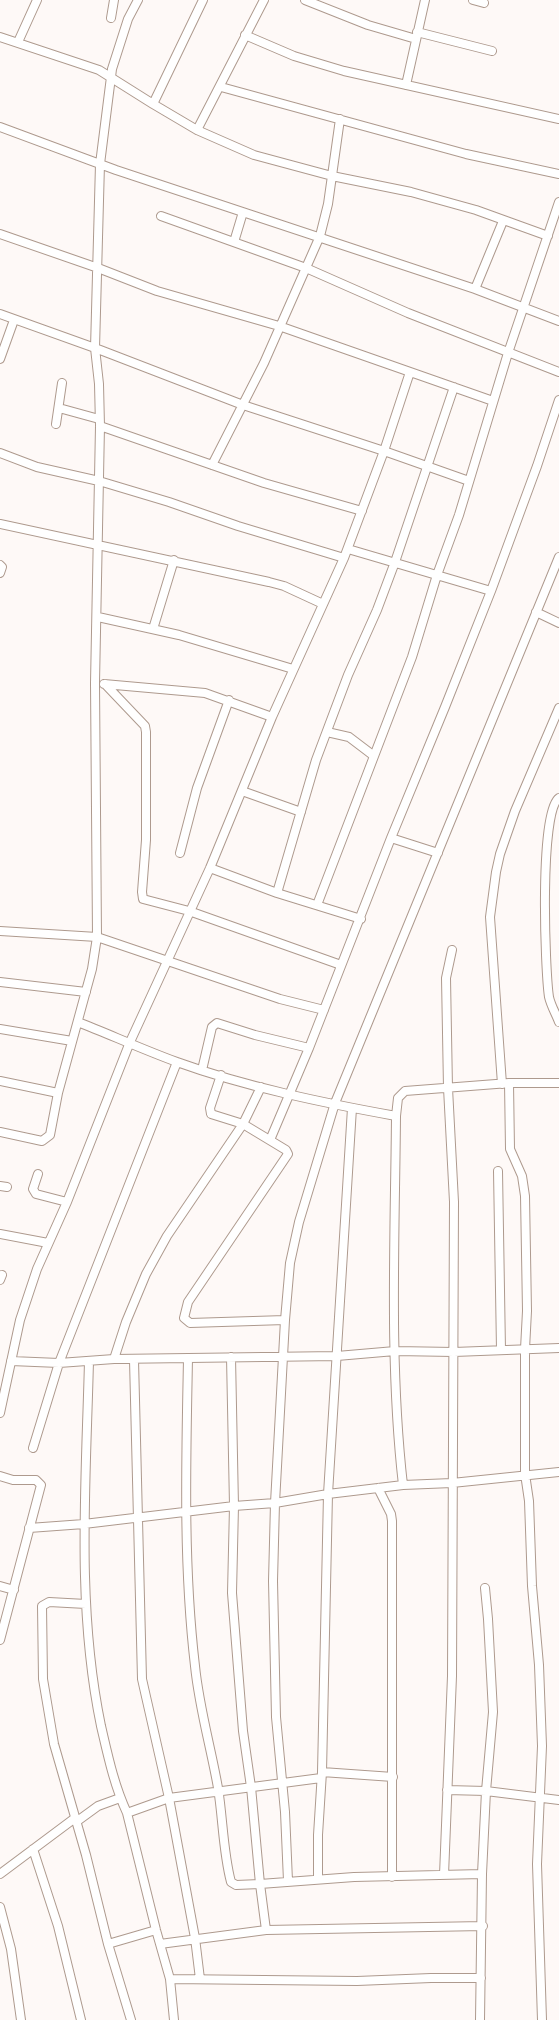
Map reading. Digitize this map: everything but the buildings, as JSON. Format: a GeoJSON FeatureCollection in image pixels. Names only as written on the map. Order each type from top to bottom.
{"type":"FeatureCollection","features":[{"type":"Feature","properties":{"kind":"street"},"geometry":{"type":"LineString","coordinates":[[18,42],[37,0]]}},
{"type":"Feature","properties":{"kind":"street"},"geometry":{"type":"LineString","coordinates":[[111,18],[114,0]]}},
{"type":"Feature","properties":{"kind":"street"},"geometry":{"type":"LineString","coordinates":[[0,1132],[42,1141],[50,1135],[58,1093],[92,969],[97,937],[96,683],[100,423],[99,384],[95,348],[95,303],[98,268],[100,164],[112,69],[128,19],[138,0]]}},
{"type":"Feature","properties":{"kind":"street"},"geometry":{"type":"LineString","coordinates":[[153,104],[203,0]]}},
{"type":"Feature","properties":{"kind":"street"},"geometry":{"type":"LineString","coordinates":[[197,130],[221,87],[245,35],[264,0]]}},
{"type":"Feature","properties":{"kind":"street"},"geometry":{"type":"LineString","coordinates":[[305,0],[368,25],[492,51]]}},
{"type":"Feature","properties":{"kind":"street"},"geometry":{"type":"LineString","coordinates":[[406,85],[425,0]]}},
{"type":"Feature","properties":{"kind":"street"},"geometry":{"type":"LineString","coordinates":[[473,0],[484,3]]}},
{"type":"Feature","properties":{"kind":"street"},"geometry":{"type":"LineString","coordinates":[[245,35],[294,56],[328,66],[559,119]]}},
{"type":"Feature","properties":{"kind":"street"},"geometry":{"type":"LineString","coordinates":[[0,37],[99,70],[197,130],[254,155],[332,176],[412,192],[476,210],[548,236]]}},
{"type":"Feature","properties":{"kind":"street"},"geometry":{"type":"LineString","coordinates":[[221,87],[466,154],[559,174]]}},
{"type":"Feature","properties":{"kind":"street"},"geometry":{"type":"LineString","coordinates":[[212,464],[243,405],[320,236],[328,204],[340,119]]}},
{"type":"Feature","properties":{"kind":"street"},"geometry":{"type":"LineString","coordinates":[[0,127],[100,164],[475,289],[559,321]]}},
{"type":"Feature","properties":{"kind":"street"},"geometry":{"type":"LineString","coordinates":[[316,905],[412,657],[437,576],[459,516],[508,353],[525,308],[559,202]]}},
{"type":"Feature","properties":{"kind":"street"},"geometry":{"type":"LineString","coordinates":[[234,242],[243,212]]}},
{"type":"Feature","properties":{"kind":"street"},"geometry":{"type":"LineString","coordinates":[[161,216],[306,268],[408,313],[559,372]]}},
{"type":"Feature","properties":{"kind":"street"},"geometry":{"type":"LineString","coordinates":[[475,289],[503,221]]}},
{"type":"Feature","properties":{"kind":"street"},"geometry":{"type":"LineString","coordinates":[[0,234],[157,291],[279,326],[493,401]]}},
{"type":"Feature","properties":{"kind":"street"},"geometry":{"type":"LineString","coordinates":[[0,314],[243,405],[469,481]]}},
{"type":"Feature","properties":{"kind":"street"},"geometry":{"type":"LineString","coordinates":[[0,359],[14,320]]}},
{"type":"Feature","properties":{"kind":"street"},"geometry":{"type":"LineString","coordinates":[[0,1413],[28,1294],[48,1243],[67,1202],[130,1042],[210,868],[272,717],[348,549],[384,451],[410,372]]}},
{"type":"Feature","properties":{"kind":"street"},"geometry":{"type":"LineString","coordinates":[[56,424],[62,383]]}},
{"type":"Feature","properties":{"kind":"street"},"geometry":{"type":"LineString","coordinates":[[277,893],[316,760],[348,675],[377,610],[395,562],[454,387]]}},
{"type":"Feature","properties":{"kind":"street"},"geometry":{"type":"LineString","coordinates":[[270,1140],[310,1048],[391,838],[491,591],[559,400]]}},
{"type":"Feature","properties":{"kind":"street"},"geometry":{"type":"LineString","coordinates":[[59,408],[264,483],[362,511]]}},
{"type":"Feature","properties":{"kind":"street"},"geometry":{"type":"LineString","coordinates":[[0,454],[37,468],[99,481],[344,558]]}},
{"type":"Feature","properties":{"kind":"street"},"geometry":{"type":"LineString","coordinates":[[0,524],[269,582],[284,586],[323,604]]}},
{"type":"Feature","properties":{"kind":"street"},"geometry":{"type":"LineString","coordinates":[[348,549],[491,591]]}},
{"type":"Feature","properties":{"kind":"street"},"geometry":{"type":"LineString","coordinates":[[288,1881],[283,1782],[276,1717],[273,1581],[275,1503],[290,1263],[299,1222],[335,1104],[559,557]]}},
{"type":"Feature","properties":{"kind":"street"},"geometry":{"type":"LineString","coordinates":[[153,629],[174,560]]}},
{"type":"Feature","properties":{"kind":"street"},"geometry":{"type":"LineString","coordinates":[[0,565],[2,567],[0,573]]}},
{"type":"Feature","properties":{"kind":"street"},"geometry":{"type":"LineString","coordinates":[[536,612],[559,623]]}},
{"type":"Feature","properties":{"kind":"street"},"geometry":{"type":"LineString","coordinates":[[98,617],[179,635],[293,669]]}},
{"type":"Feature","properties":{"kind":"street"},"geometry":{"type":"LineString","coordinates":[[96,683],[189,690],[229,700],[272,717]]}},
{"type":"Feature","properties":{"kind":"street"},"geometry":{"type":"LineString","coordinates":[[105,684],[145,726],[146,840],[143,899],[189,911],[341,965]]}},
{"type":"Feature","properties":{"kind":"street"},"geometry":{"type":"LineString","coordinates":[[180,853],[197,788],[229,700]]}},
{"type":"Feature","properties":{"kind":"street"},"geometry":{"type":"LineString","coordinates":[[542,2020],[537,1864],[542,1746],[539,1665],[532,1586],[529,1501],[525,1474],[525,1349],[528,1311],[524,1184],[518,1163],[510,1148],[506,1083],[490,917],[500,854],[515,811],[559,708]]}},
{"type":"Feature","properties":{"kind":"street"},"geometry":{"type":"LineString","coordinates":[[327,732],[349,737],[374,756]]}},
{"type":"Feature","properties":{"kind":"street"},"geometry":{"type":"LineString","coordinates":[[242,792],[301,812]]}},
{"type":"Feature","properties":{"kind":"street"},"geometry":{"type":"LineString","coordinates":[[559,798],[554,804],[548,840],[545,902],[549,996],[559,1022]]}},
{"type":"Feature","properties":{"kind":"street"},"geometry":{"type":"LineString","coordinates":[[391,838],[438,853]]}},
{"type":"Feature","properties":{"kind":"street"},"geometry":{"type":"LineString","coordinates":[[210,868],[277,893],[361,918]]}},
{"type":"Feature","properties":{"kind":"street"},"geometry":{"type":"LineString","coordinates":[[0,931],[97,937],[280,999],[324,1010]]}},
{"type":"Feature","properties":{"kind":"street"},"geometry":{"type":"LineString","coordinates":[[444,1875],[452,1685],[454,1202],[448,1088],[446,978],[452,950]]}},
{"type":"Feature","properties":{"kind":"street"},"geometry":{"type":"LineString","coordinates":[[0,982],[86,992]]}},
{"type":"Feature","properties":{"kind":"street"},"geometry":{"type":"LineString","coordinates":[[78,1022],[176,1062],[202,1070],[262,1087],[396,1116]]}},
{"type":"Feature","properties":{"kind":"street"},"geometry":{"type":"LineString","coordinates":[[202,1070],[212,1027],[217,1023],[255,1035],[310,1048]]}},
{"type":"Feature","properties":{"kind":"street"},"geometry":{"type":"LineString","coordinates":[[0,1029],[72,1041]]}},
{"type":"Feature","properties":{"kind":"street"},"geometry":{"type":"LineString","coordinates":[[33,1448],[59,1363],[176,1062]]}},
{"type":"Feature","properties":{"kind":"street"},"geometry":{"type":"LineString","coordinates":[[221,1075],[209,1111],[214,1116],[243,1124],[286,1150],[288,1154],[188,1302],[183,1314],[185,1320],[190,1323],[285,1320]]}},
{"type":"Feature","properties":{"kind":"street"},"geometry":{"type":"LineString","coordinates":[[0,1081],[58,1093]]}},
{"type":"Feature","properties":{"kind":"street"},"geometry":{"type":"LineString","coordinates":[[403,1485],[397,1432],[395,1352],[396,1116],[398,1098],[402,1092],[506,1083],[559,1083]]}},
{"type":"Feature","properties":{"kind":"street"},"geometry":{"type":"LineString","coordinates":[[114,1359],[126,1322],[154,1259],[185,1209],[243,1124],[262,1087]]}},
{"type":"Feature","properties":{"kind":"street"},"geometry":{"type":"LineString","coordinates":[[318,1879],[328,1494],[352,1108]]}},
{"type":"Feature","properties":{"kind":"street"},"geometry":{"type":"LineString","coordinates":[[498,1171],[501,1350]]}},
{"type":"Feature","properties":{"kind":"street"},"geometry":{"type":"LineString","coordinates":[[38,1174],[33,1189],[36,1194],[67,1202]]}},
{"type":"Feature","properties":{"kind":"street"},"geometry":{"type":"LineString","coordinates":[[0,1234],[48,1243]]}},
{"type":"Feature","properties":{"kind":"street"},"geometry":{"type":"LineString","coordinates":[[11,1361],[59,1363],[114,1359],[337,1356],[395,1352],[559,1348]]}},
{"type":"Feature","properties":{"kind":"street"},"geometry":{"type":"LineString","coordinates":[[231,1357],[234,1506],[232,1593],[243,1731],[251,1787],[266,1930]]}},
{"type":"Feature","properties":{"kind":"street"},"geometry":{"type":"LineString","coordinates":[[188,1359],[186,1512],[188,1581],[195,1667],[218,1790],[223,1839],[232,1882],[236,1885],[318,1879],[482,1874]]}},
{"type":"Feature","properties":{"kind":"street"},"geometry":{"type":"LineString","coordinates":[[134,1360],[142,1679],[169,1798],[195,1938],[200,1979]]}},
{"type":"Feature","properties":{"kind":"street"},"geometry":{"type":"LineString","coordinates":[[89,1361],[84,1524],[86,1604],[93,1686],[110,1766],[127,1813],[170,1979],[174,2020]]}},
{"type":"Feature","properties":{"kind":"street"},"geometry":{"type":"LineString","coordinates":[[29,1528],[84,1524],[275,1503],[328,1494],[403,1485],[452,1483],[559,1472]]}},
{"type":"Feature","properties":{"kind":"street"},"geometry":{"type":"LineString","coordinates":[[0,1476],[14,1480],[36,1480],[40,1482],[39,1493],[0,1640]]}},
{"type":"Feature","properties":{"kind":"street"},"geometry":{"type":"LineString","coordinates":[[378,1488],[391,1514],[392,1521],[392,1877]]}},
{"type":"Feature","properties":{"kind":"street"},"geometry":{"type":"LineString","coordinates":[[0,1586],[14,1590]]}},
{"type":"Feature","properties":{"kind":"street"},"geometry":{"type":"LineString","coordinates":[[480,2020],[483,1926],[482,1874],[493,1697],[485,1588]]}},
{"type":"Feature","properties":{"kind":"street"},"geometry":{"type":"LineString","coordinates":[[86,1604],[49,1602],[42,1606],[45,1700],[54,1744],[86,1855],[108,1944],[131,2020]]}},
{"type":"Feature","properties":{"kind":"street"},"geometry":{"type":"LineString","coordinates":[[127,1813],[169,1798],[322,1775],[393,1777]]}},
{"type":"Feature","properties":{"kind":"street"},"geometry":{"type":"LineString","coordinates":[[447,1790],[486,1791],[559,1800]]}},
{"type":"Feature","properties":{"kind":"street"},"geometry":{"type":"LineString","coordinates":[[528,1797],[539,1809]]}},
{"type":"Feature","properties":{"kind":"street"},"geometry":{"type":"LineString","coordinates":[[0,1874],[33,1849],[98,1806],[120,1798]]}},
{"type":"Feature","properties":{"kind":"street"},"geometry":{"type":"LineString","coordinates":[[33,1849],[58,1926],[81,2020]]}},
{"type":"Feature","properties":{"kind":"street"},"geometry":{"type":"LineString","coordinates":[[0,1907],[11,1949],[21,2020]]}},
{"type":"Feature","properties":{"kind":"street"},"geometry":{"type":"LineString","coordinates":[[160,1944],[266,1930],[483,1926]]}},
{"type":"Feature","properties":{"kind":"street"},"geometry":{"type":"LineString","coordinates":[[108,1944],[156,1930]]}},
{"type":"Feature","properties":{"kind":"street"},"geometry":{"type":"LineString","coordinates":[[170,1979],[357,1981],[482,1978]]}}]}
